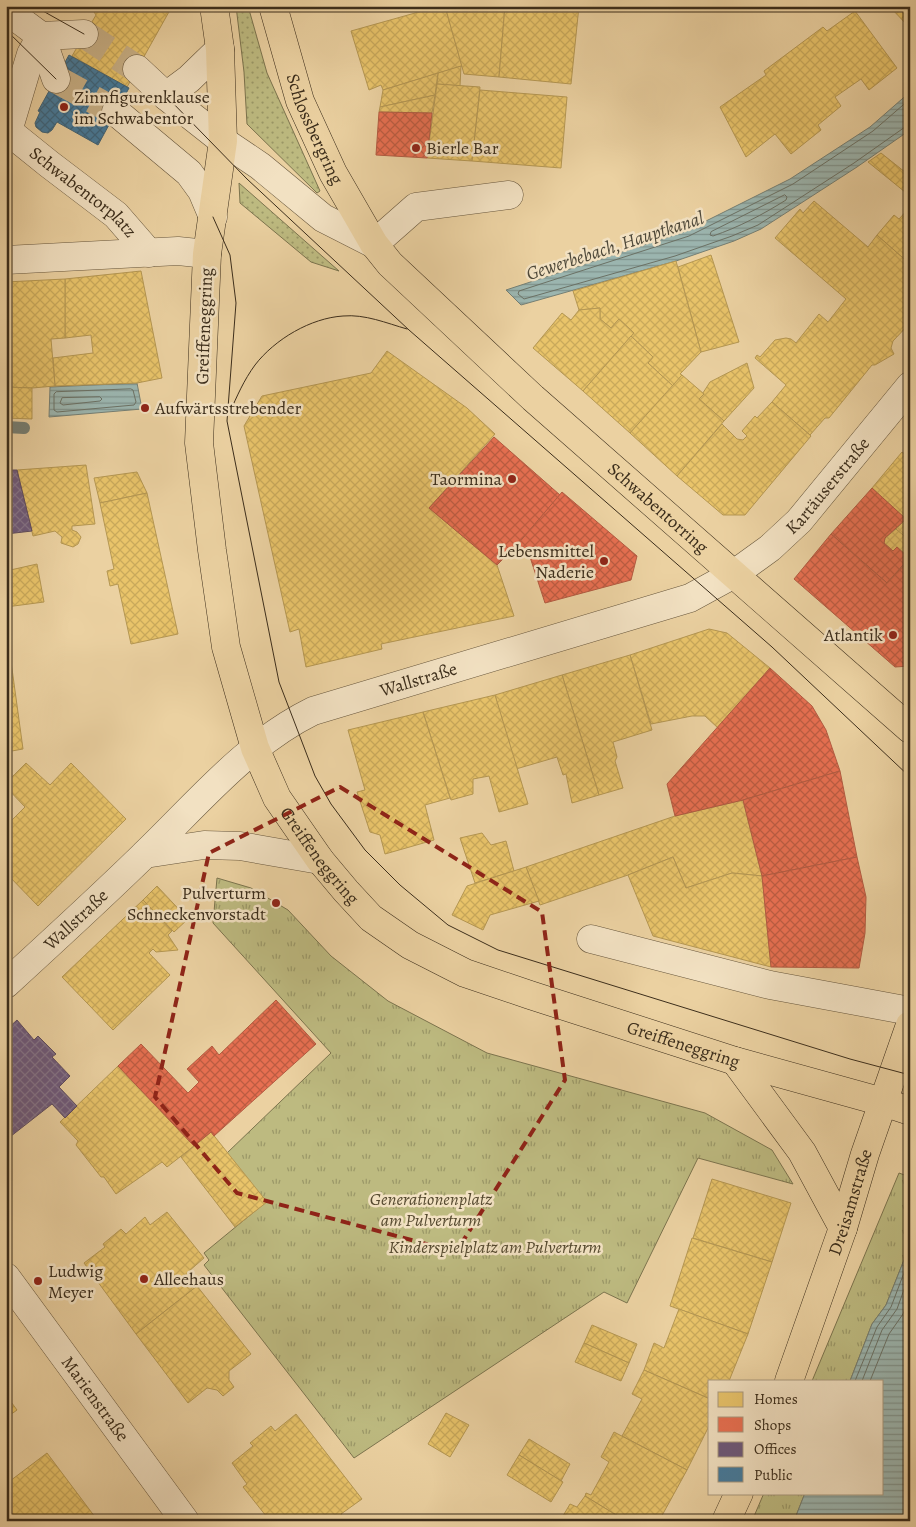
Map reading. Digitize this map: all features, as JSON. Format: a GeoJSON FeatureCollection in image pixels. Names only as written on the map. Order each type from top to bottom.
{"type":"FeatureCollection","features":[{"type":"Feature","properties":{"kind":"main road"},"geometry":{"type":"LineString","coordinates":[[207,254],[223,141],[220,49],[214,6]]}},
{"type":"Feature","properties":{"kind":"main road","name":"Schlossbergring"},"geometry":{"type":"LineString","coordinates":[[273,6],[300,101],[333,173],[374,244]]}},
{"type":"Feature","properties":{"kind":"main road","name":"Schwabentorring"},"geometry":{"type":"LineString","coordinates":[[374,244],[408,282],[533,398],[909,727]]}},
{"type":"Feature","properties":{"kind":"main road","name":"Greiffeneggring"},"geometry":{"type":"LineString","coordinates":[[207,254],[200,442],[212,550],[226,647],[255,748],[277,798],[320,860],[371,918],[410,945],[465,973],[735,1061],[910,1111]]}},
{"type":"Feature","properties":{"kind":"main road","name":"Dreisamstraße"},"geometry":{"type":"LineString","coordinates":[[789,1380],[843,1228],[892,1071],[910,1024]]}},
{"type":"Feature","properties":{"kind":"main road"},"geometry":{"type":"LineString","coordinates":[[735,1061],[802,1152],[843,1228]]}},
{"type":"Feature","properties":{"kind":"main road"},"geometry":{"type":"LineString","coordinates":[[726,1521],[740,1494]]}},
{"type":"Feature","properties":{"kind":"street"},"geometry":{"type":"LineString","coordinates":[[6,10],[41,36],[56,79]]}},
{"type":"Feature","properties":{"kind":"street"},"geometry":{"type":"LineString","coordinates":[[41,36],[84,34]]}},
{"type":"Feature","properties":{"kind":"street","name":"Schwabentorplatz"},"geometry":{"type":"LineString","coordinates":[[41,36],[31,54],[8,131],[116,215],[149,253]]}},
{"type":"Feature","properties":{"kind":"street"},"geometry":{"type":"LineString","coordinates":[[166,96],[189,79],[220,49]]}},
{"type":"Feature","properties":{"kind":"street"},"geometry":{"type":"LineString","coordinates":[[137,69],[166,96],[223,141],[260,166],[323,218],[374,244],[416,207],[509,195]]}},
{"type":"Feature","properties":{"kind":"street"},"geometry":{"type":"LineString","coordinates":[[116,112],[189,173],[202,191],[213,217]]}},
{"type":"Feature","properties":{"kind":"street","name":"Schwabentorplatz"},"geometry":{"type":"LineString","coordinates":[[6,260],[178,251],[207,254]]}},
{"type":"Feature","properties":{"kind":"street","name":"Kartäuserstraße"},"geometry":{"type":"LineString","coordinates":[[734,574],[770,548],[799,520],[910,386]]}},
{"type":"Feature","properties":{"kind":"street","name":"Wallstraße"},"geometry":{"type":"LineString","coordinates":[[6,984],[145,854],[217,782],[255,748],[294,721],[313,711],[690,598],[734,574]]}},
{"type":"Feature","properties":{"kind":"street"},"geometry":{"type":"LineString","coordinates":[[145,854],[213,845],[240,846],[320,860]]}},
{"type":"Feature","properties":{"kind":"street"},"geometry":{"type":"LineString","coordinates":[[591,939],[770,985],[910,1011]]}},
{"type":"Feature","properties":{"kind":"street","name":"Marienstraße"},"geometry":{"type":"LineString","coordinates":[[6,1277],[185,1521]]}},
{"type":"Feature","properties":{"kind":"highlighted area"},"geometry":{"type":"Polygon","coordinates":[[[340,787],[542,912],[565,1080],[456,1252],[237,1193],[155,1097],[209,853],[340,787]]]}},
{"type":"Feature","properties":{"kind":"green space"},"geometry":{"type":"Polygon","coordinates":[[[236,6],[248,6],[267,73],[320,191],[317,193],[247,124],[244,72],[236,6]]]}},
{"type":"Feature","properties":{"kind":"green space"},"geometry":{"type":"Polygon","coordinates":[[[239,183],[339,271],[311,262],[240,203],[239,183]]]}},
{"type":"Feature","properties":{"kind":"green space","name":"Generationenplatz am Pulverturm"},"geometry":{"type":"Polygon","coordinates":[[[217,878],[251,888],[288,910],[331,956],[388,1001],[487,1053],[705,1113],[772,1150],[793,1184],[698,1158],[627,1303],[604,1292],[354,1458],[204,1265],[209,1260],[204,1253],[266,1202],[227,1153],[331,1053],[213,923],[217,878]]]}},
{"type":"Feature","properties":{"kind":"green space"},"geometry":{"type":"Polygon","coordinates":[[[899,1173],[910,1177],[910,1245],[886,1305],[872,1324],[850,1380],[812,1380],[899,1173]]]}},
{"type":"Feature","properties":{"kind":"green space"},"geometry":{"type":"Polygon","coordinates":[[[764,1494],[805,1494],[794,1521],[752,1521],[764,1494]]]}},
{"type":"Feature","properties":{"kind":"water"},"geometry":{"type":"Polygon","coordinates":[[[910,92],[910,130],[761,229],[734,241],[676,261],[521,305],[506,290],[686,231],[790,179],[870,127],[910,92]]]}},
{"type":"Feature","properties":{"kind":"water"},"geometry":{"type":"Polygon","coordinates":[[[137,383],[142,409],[49,417],[50,387],[137,383]]]}},
{"type":"Feature","properties":{"kind":"water"},"geometry":{"type":"Polygon","coordinates":[[[910,1245],[910,1521],[794,1521],[805,1494],[884,1494],[884,1380],[850,1380],[872,1324],[886,1305],[910,1245]]]}},
{"type":"Feature","properties":{"kind":"building: Homes"},"geometry":{"type":"Polygon","coordinates":[[[90,6],[169,6],[170,10],[127,87],[72,56],[96,15],[90,6]]]}},
{"type":"Feature","properties":{"kind":"building: Homes"},"geometry":{"type":"Polygon","coordinates":[[[445,6],[462,66],[383,90],[381,85],[369,90],[351,31],[445,6]]]}},
{"type":"Feature","properties":{"kind":"building: Homes"},"geometry":{"type":"Polygon","coordinates":[[[445,6],[505,6],[499,77],[464,74],[445,6]]]}},
{"type":"Feature","properties":{"kind":"building: Homes"},"geometry":{"type":"Polygon","coordinates":[[[505,6],[579,6],[571,84],[499,77],[505,6]]]}},
{"type":"Feature","properties":{"kind":"building: Homes"},"geometry":{"type":"Polygon","coordinates":[[[889,6],[910,6],[910,28],[889,6]]]}},
{"type":"Feature","properties":{"kind":"building: Homes"},"geometry":{"type":"Polygon","coordinates":[[[855,11],[897,68],[869,90],[861,79],[835,97],[841,106],[818,125],[821,130],[791,154],[775,134],[746,157],[720,107],[766,75],[764,71],[823,27],[827,31],[855,11]]]}},
{"type":"Feature","properties":{"kind":"building: Homes"},"geometry":{"type":"Polygon","coordinates":[[[461,66],[460,86],[437,84],[438,73],[461,66]]]}},
{"type":"Feature","properties":{"kind":"building: Homes"},"geometry":{"type":"Polygon","coordinates":[[[438,73],[435,95],[380,107],[383,90],[438,73]]]}},
{"type":"Feature","properties":{"kind":"building: Homes"},"geometry":{"type":"Polygon","coordinates":[[[437,84],[480,87],[472,161],[427,158],[437,84]]]}},
{"type":"Feature","properties":{"kind":"building: Homes"},"geometry":{"type":"Polygon","coordinates":[[[480,90],[567,97],[561,168],[472,161],[480,90]]]}},
{"type":"Feature","properties":{"kind":"building: Homes"},"geometry":{"type":"Polygon","coordinates":[[[435,95],[432,113],[379,112],[380,107],[435,95]]]}},
{"type":"Feature","properties":{"kind":"building: Homes"},"geometry":{"type":"Polygon","coordinates":[[[881,153],[910,176],[910,185],[905,192],[868,162],[881,153]]]}},
{"type":"Feature","properties":{"kind":"building: Homes"},"geometry":{"type":"Polygon","coordinates":[[[814,201],[868,247],[877,235],[910,264],[910,323],[893,341],[891,348],[894,354],[872,365],[829,418],[825,418],[810,435],[772,402],[786,385],[755,358],[757,355],[760,357],[775,340],[786,338],[796,343],[819,314],[828,322],[846,299],[775,238],[800,209],[803,213],[814,201]]]}},
{"type":"Feature","properties":{"kind":"building: Homes"},"geometry":{"type":"Polygon","coordinates":[[[910,207],[910,264],[877,235],[894,215],[899,219],[910,207]]]}},
{"type":"Feature","properties":{"kind":"building: Homes"},"geometry":{"type":"Polygon","coordinates":[[[711,255],[739,342],[701,352],[678,267],[711,255]]]}},
{"type":"Feature","properties":{"kind":"building: Homes"},"geometry":{"type":"Polygon","coordinates":[[[676,261],[701,352],[680,374],[682,375],[673,386],[648,363],[653,357],[631,336],[634,333],[619,319],[611,328],[600,319],[600,308],[579,310],[573,291],[676,261]]]}},
{"type":"Feature","properties":{"kind":"building: Homes"},"geometry":{"type":"Polygon","coordinates":[[[141,271],[162,378],[137,383],[55,386],[53,358],[93,353],[91,335],[65,338],[65,279],[141,271]]]}},
{"type":"Feature","properties":{"kind":"building: Homes"},"geometry":{"type":"Polygon","coordinates":[[[65,279],[65,338],[51,339],[55,386],[32,388],[6,387],[6,282],[65,279]]]}},
{"type":"Feature","properties":{"kind":"building: Homes"},"geometry":{"type":"Polygon","coordinates":[[[600,308],[600,319],[611,328],[619,319],[634,333],[583,391],[533,348],[562,313],[571,320],[579,310],[600,308]]]}},
{"type":"Feature","properties":{"kind":"building: Homes"},"geometry":{"type":"Polygon","coordinates":[[[631,336],[653,357],[648,363],[673,386],[630,433],[583,391],[631,336]]]}},
{"type":"Feature","properties":{"kind":"building: Homes"},"geometry":{"type":"Polygon","coordinates":[[[387,351],[467,408],[495,434],[429,508],[497,565],[514,616],[381,644],[382,649],[306,667],[299,629],[290,632],[244,426],[262,396],[371,373],[387,351]]]}},
{"type":"Feature","properties":{"kind":"building: Homes"},"geometry":{"type":"Polygon","coordinates":[[[747,363],[754,388],[724,421],[699,399],[710,382],[747,363]]]}},
{"type":"Feature","properties":{"kind":"building: Homes"},"geometry":{"type":"Polygon","coordinates":[[[682,375],[704,394],[699,399],[724,421],[677,476],[630,433],[682,375]]]}},
{"type":"Feature","properties":{"kind":"building: Homes"},"geometry":{"type":"Polygon","coordinates":[[[6,387],[32,388],[32,419],[6,418],[6,387]]]}},
{"type":"Feature","properties":{"kind":"building: Homes"},"geometry":{"type":"Polygon","coordinates":[[[772,402],[811,436],[745,515],[723,515],[677,476],[722,424],[737,439],[743,440],[747,436],[742,431],[755,416],[757,418],[772,402]]]}},
{"type":"Feature","properties":{"kind":"building: Homes"},"geometry":{"type":"Polygon","coordinates":[[[902,452],[910,458],[910,515],[906,519],[872,488],[902,452]]]}},
{"type":"Feature","properties":{"kind":"building: Homes"},"geometry":{"type":"Polygon","coordinates":[[[86,465],[95,524],[72,526],[72,530],[81,537],[78,544],[73,547],[61,543],[62,537],[55,531],[33,536],[17,470],[86,465]]]}},
{"type":"Feature","properties":{"kind":"building: Homes"},"geometry":{"type":"Polygon","coordinates":[[[137,472],[147,493],[100,503],[94,478],[137,472]]]}},
{"type":"Feature","properties":{"kind":"building: Homes"},"geometry":{"type":"Polygon","coordinates":[[[147,493],[178,634],[131,644],[118,584],[110,586],[107,571],[114,569],[100,503],[147,493]]]}},
{"type":"Feature","properties":{"kind":"building: Homes"},"geometry":{"type":"Polygon","coordinates":[[[906,519],[910,522],[910,531],[904,537],[896,529],[906,519]]]}},
{"type":"Feature","properties":{"kind":"building: Homes"},"geometry":{"type":"Polygon","coordinates":[[[896,529],[910,541],[909,558],[897,547],[893,551],[884,543],[885,538],[896,529]]]}},
{"type":"Feature","properties":{"kind":"building: Homes"},"geometry":{"type":"Polygon","coordinates":[[[37,564],[44,602],[6,607],[6,571],[37,564]]]}},
{"type":"Feature","properties":{"kind":"building: Homes"},"geometry":{"type":"Polygon","coordinates":[[[6,625],[23,749],[6,752],[6,625]]]}},
{"type":"Feature","properties":{"kind":"building: Homes"},"geometry":{"type":"Polygon","coordinates":[[[709,629],[727,633],[770,668],[718,728],[705,716],[692,716],[651,724],[630,655],[709,629]]]}},
{"type":"Feature","properties":{"kind":"building: Homes"},"geometry":{"type":"Polygon","coordinates":[[[630,655],[652,730],[613,742],[617,757],[615,761],[623,788],[599,795],[562,675],[630,655]]]}},
{"type":"Feature","properties":{"kind":"building: Homes"},"geometry":{"type":"Polygon","coordinates":[[[562,675],[599,795],[572,803],[566,774],[563,775],[557,757],[516,769],[495,695],[562,675]]]}},
{"type":"Feature","properties":{"kind":"building: Homes"},"geometry":{"type":"Polygon","coordinates":[[[495,695],[528,804],[499,812],[489,776],[473,779],[473,794],[451,800],[423,712],[495,695]]]}},
{"type":"Feature","properties":{"kind":"building: Homes"},"geometry":{"type":"Polygon","coordinates":[[[423,712],[450,798],[425,805],[434,840],[385,854],[380,835],[370,832],[357,792],[365,790],[348,730],[423,712]]]}},
{"type":"Feature","properties":{"kind":"building: Homes"},"geometry":{"type":"Polygon","coordinates":[[[26,763],[50,785],[71,763],[126,819],[38,906],[6,873],[6,826],[25,807],[6,787],[6,783],[26,763]]]}},
{"type":"Feature","properties":{"kind":"building: Homes"},"geometry":{"type":"Polygon","coordinates":[[[743,800],[762,876],[732,873],[686,888],[673,857],[628,875],[540,905],[526,867],[675,816],[743,800]]]}},
{"type":"Feature","properties":{"kind":"building: Homes"},"geometry":{"type":"Polygon","coordinates":[[[482,833],[491,845],[506,841],[514,871],[475,883],[460,838],[482,833]]]}},
{"type":"Feature","properties":{"kind":"building: Homes"},"geometry":{"type":"Polygon","coordinates":[[[673,857],[686,888],[732,873],[762,876],[771,967],[653,936],[628,875],[673,857]]]}},
{"type":"Feature","properties":{"kind":"building: Homes"},"geometry":{"type":"Polygon","coordinates":[[[526,867],[539,901],[490,915],[483,930],[452,915],[467,886],[526,867]]]}},
{"type":"Feature","properties":{"kind":"building: Homes"},"geometry":{"type":"Polygon","coordinates":[[[157,886],[188,919],[174,932],[143,900],[157,886]]]}},
{"type":"Feature","properties":{"kind":"building: Homes"},"geometry":{"type":"Polygon","coordinates":[[[143,900],[172,931],[168,935],[178,950],[156,952],[153,949],[149,953],[170,975],[113,1030],[62,977],[143,900]]]}},
{"type":"Feature","properties":{"kind":"building: Homes"},"geometry":{"type":"Polygon","coordinates":[[[118,1066],[194,1146],[167,1167],[162,1162],[116,1194],[76,1145],[78,1141],[60,1122],[118,1066]]]}},
{"type":"Feature","properties":{"kind":"building: Homes"},"geometry":{"type":"Polygon","coordinates":[[[211,1132],[267,1202],[235,1227],[181,1157],[211,1132]]]}},
{"type":"Feature","properties":{"kind":"building: Homes"},"geometry":{"type":"Polygon","coordinates":[[[712,1179],[791,1203],[772,1262],[693,1238],[712,1179]]]}},
{"type":"Feature","properties":{"kind":"building: Homes","name":"Alleehaus"},"geometry":{"type":"Polygon","coordinates":[[[167,1212],[204,1258],[188,1272],[197,1286],[136,1334],[84,1263],[105,1247],[103,1244],[121,1229],[126,1234],[145,1217],[150,1225],[167,1212]]]}},
{"type":"Feature","properties":{"kind":"building: Homes"},"geometry":{"type":"Polygon","coordinates":[[[692,1238],[772,1262],[748,1334],[670,1306],[692,1238]]]}},
{"type":"Feature","properties":{"kind":"building: Homes"},"geometry":{"type":"Polygon","coordinates":[[[197,1286],[251,1354],[229,1371],[229,1380],[234,1387],[223,1396],[217,1390],[207,1388],[188,1403],[136,1334],[197,1286]]]}},
{"type":"Feature","properties":{"kind":"building: Homes"},"geometry":{"type":"Polygon","coordinates":[[[679,1309],[748,1334],[729,1380],[708,1380],[708,1398],[644,1370],[654,1343],[664,1348],[679,1309]]]}},
{"type":"Feature","properties":{"kind":"building: Homes"},"geometry":{"type":"Polygon","coordinates":[[[592,1325],[637,1344],[629,1363],[584,1343],[592,1325]]]}},
{"type":"Feature","properties":{"kind":"building: Homes"},"geometry":{"type":"Polygon","coordinates":[[[584,1343],[629,1363],[621,1381],[575,1362],[584,1343]]]}},
{"type":"Feature","properties":{"kind":"building: Homes"},"geometry":{"type":"Polygon","coordinates":[[[644,1370],[708,1398],[708,1428],[687,1470],[622,1436],[642,1399],[632,1394],[644,1370]]]}},
{"type":"Feature","properties":{"kind":"building: Homes"},"geometry":{"type":"Polygon","coordinates":[[[6,1395],[17,1410],[6,1418],[6,1395]]]}},
{"type":"Feature","properties":{"kind":"building: Homes"},"geometry":{"type":"Polygon","coordinates":[[[446,1413],[469,1425],[450,1457],[428,1444],[446,1413]]]}},
{"type":"Feature","properties":{"kind":"building: Homes"},"geometry":{"type":"Polygon","coordinates":[[[296,1414],[362,1499],[341,1514],[346,1521],[270,1521],[243,1487],[247,1484],[232,1463],[253,1446],[250,1443],[271,1426],[275,1431],[296,1414]]]}},
{"type":"Feature","properties":{"kind":"building: Homes"},"geometry":{"type":"Polygon","coordinates":[[[614,1432],[687,1470],[659,1521],[626,1521],[585,1496],[586,1493],[591,1495],[609,1462],[601,1457],[614,1432]]]}},
{"type":"Feature","properties":{"kind":"building: Homes"},"geometry":{"type":"Polygon","coordinates":[[[529,1439],[570,1464],[561,1481],[519,1455],[529,1439]]]}},
{"type":"Feature","properties":{"kind":"building: Homes"},"geometry":{"type":"Polygon","coordinates":[[[47,1453],[98,1521],[6,1521],[6,1484],[47,1453]]]}},
{"type":"Feature","properties":{"kind":"building: Homes"},"geometry":{"type":"Polygon","coordinates":[[[519,1455],[563,1482],[551,1502],[507,1475],[519,1455]]]}},
{"type":"Feature","properties":{"kind":"building: Homes"},"geometry":{"type":"Polygon","coordinates":[[[585,1496],[626,1521],[560,1521],[570,1504],[577,1507],[585,1496]]]}},
{"type":"Feature","properties":{"kind":"building: Shops"},"geometry":{"type":"Polygon","coordinates":[[[379,112],[432,113],[427,158],[376,155],[379,112]]]}},
{"type":"Feature","properties":{"kind":"building: Shops"},"geometry":{"type":"Polygon","coordinates":[[[494,437],[560,495],[497,565],[429,508],[494,437]]]}},
{"type":"Feature","properties":{"kind":"building: Shops"},"geometry":{"type":"Polygon","coordinates":[[[872,488],[906,519],[885,538],[884,543],[893,551],[897,547],[909,558],[887,583],[831,534],[872,488]]]}},
{"type":"Feature","properties":{"kind":"building: Shops"},"geometry":{"type":"Polygon","coordinates":[[[562,492],[637,556],[631,580],[545,603],[530,557],[517,545],[562,492]]]}},
{"type":"Feature","properties":{"kind":"building: Shops"},"geometry":{"type":"Polygon","coordinates":[[[831,534],[887,583],[910,558],[910,666],[895,667],[794,579],[831,534]]]}},
{"type":"Feature","properties":{"kind":"building: Shops"},"geometry":{"type":"Polygon","coordinates":[[[770,668],[812,706],[826,730],[840,771],[743,800],[675,816],[667,784],[770,668]]]}},
{"type":"Feature","properties":{"kind":"building: Shops"},"geometry":{"type":"Polygon","coordinates":[[[840,771],[857,857],[762,876],[743,800],[840,771]]]}},
{"type":"Feature","properties":{"kind":"building: Shops"},"geometry":{"type":"Polygon","coordinates":[[[857,857],[866,897],[865,933],[859,968],[771,967],[762,876],[857,857]]]}},
{"type":"Feature","properties":{"kind":"building: Shops"},"geometry":{"type":"Polygon","coordinates":[[[276,1000],[316,1044],[214,1136],[211,1132],[194,1146],[118,1066],[141,1044],[188,1093],[199,1082],[187,1069],[212,1046],[219,1055],[276,1000]]]}},
{"type":"Feature","properties":{"kind":"building: Offices"},"geometry":{"type":"Polygon","coordinates":[[[6,470],[17,470],[32,531],[6,534],[6,470]]]}},
{"type":"Feature","properties":{"kind":"building: Offices"},"geometry":{"type":"Polygon","coordinates":[[[17,1020],[34,1040],[38,1036],[56,1054],[52,1057],[70,1076],[59,1087],[77,1106],[65,1118],[52,1104],[6,1140],[6,1030],[17,1020]]]}},
{"type":"Feature","properties":{"kind":"building: Public"},"geometry":{"type":"Polygon","coordinates":[[[69,55],[129,88],[98,145],[57,122],[48,133],[42,132],[36,127],[35,123],[40,112],[38,111],[69,55]]]}},
{"type":"Feature","properties":{"kind":"waterway"},"geometry":{"type":"LineString","coordinates":[[6,427],[24,428]]}},
{"type":"Feature","properties":{"kind":"tunnel"},"geometry":{"type":"LineString","coordinates":[[84,34],[137,69]]}},
{"type":"Feature","properties":{"kind":"tunnel"},"geometry":{"type":"LineString","coordinates":[[56,79],[116,112]]}},
{"type":"Feature","properties":{"kind":"tram line"},"geometry":{"type":"LineString","coordinates":[[34,6],[84,34]]}},
{"type":"Feature","properties":{"kind":"tram line"},"geometry":{"type":"LineString","coordinates":[[6,30],[56,79]]}},
{"type":"Feature","properties":{"kind":"tram line"},"geometry":{"type":"LineString","coordinates":[[166,96],[247,179],[409,330],[772,647],[910,777]]}},
{"type":"Feature","properties":{"kind":"tram line"},"geometry":{"type":"LineString","coordinates":[[213,217],[230,255],[236,303],[227,421],[279,682],[315,776],[331,804],[365,850],[400,885],[448,925],[498,950],[850,1059],[910,1075]]}},
{"type":"Feature","properties":{"kind":"tram line"},"geometry":{"type":"LineString","coordinates":[[230,412],[247,376],[255,365],[283,339],[306,326],[331,318],[359,316],[407,329]]}},
{"type":"Feature","properties":{"kind":"place","name":"Zinnfigurenklause im Schwabentor"},"geometry":{"type":"Point","coordinates":[64,107]}},
{"type":"Feature","properties":{"kind":"place","name":"Bierle Bar"},"geometry":{"type":"Point","coordinates":[416,148]}},
{"type":"Feature","properties":{"kind":"place","name":"Aufwärtsstrebender"},"geometry":{"type":"Point","coordinates":[145,408]}},
{"type":"Feature","properties":{"kind":"place","name":"Taormina"},"geometry":{"type":"Point","coordinates":[512,479]}},
{"type":"Feature","properties":{"kind":"place","name":"Lebensmittel Naderie"},"geometry":{"type":"Point","coordinates":[604,561]}},
{"type":"Feature","properties":{"kind":"place","name":"Atlantik"},"geometry":{"type":"Point","coordinates":[893,635]}},
{"type":"Feature","properties":{"kind":"place","name":"Pulverturm Schneckenvorstadt"},"geometry":{"type":"Point","coordinates":[276,903]}},
{"type":"Feature","properties":{"kind":"place","name":"Alleehaus"},"geometry":{"type":"Point","coordinates":[144,1279]}},
{"type":"Feature","properties":{"kind":"place","name":"Ludwig Meyer"},"geometry":{"type":"Point","coordinates":[38,1281]}},
{"type":"Feature","properties":{"kind":"water label","name":"Gewerbebach, Hauptkanal"},"geometry":{"type":"Point","coordinates":[615,246]}},
{"type":"Feature","properties":{"kind":"park label","name":"Kinderspielplatz am Pulverturm"},"geometry":{"type":"Point","coordinates":[495,1247]}}]}
